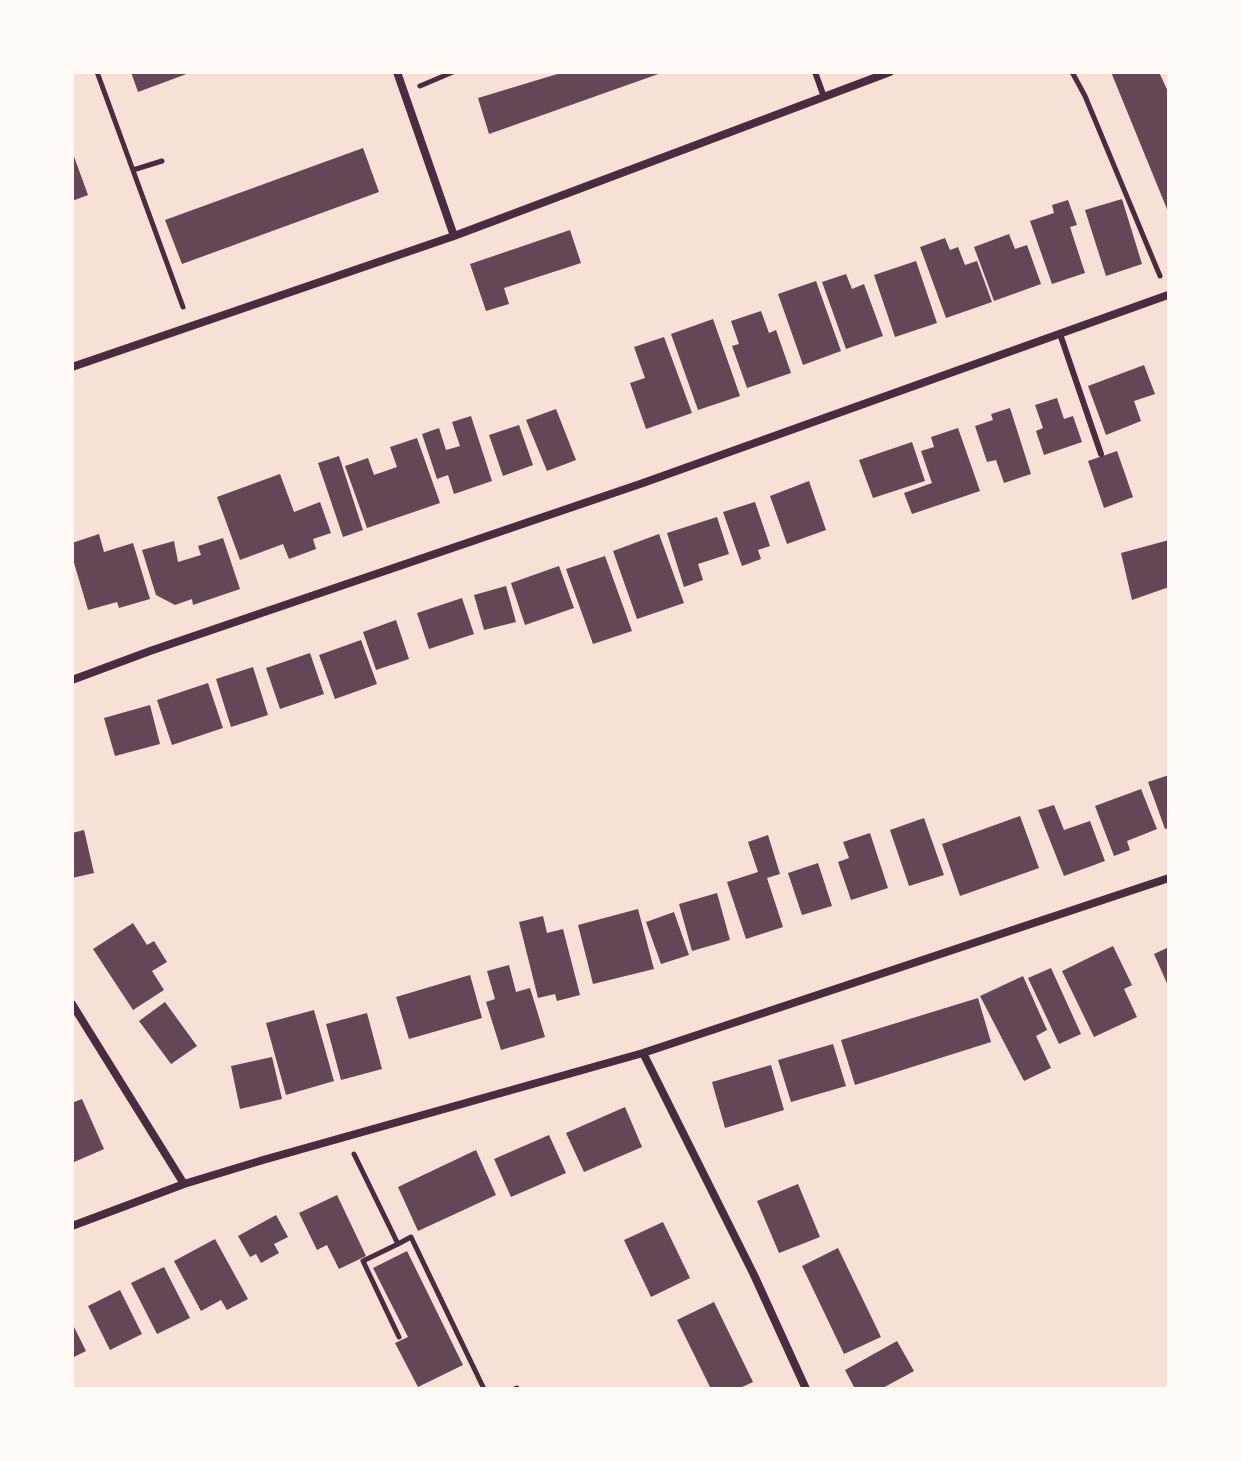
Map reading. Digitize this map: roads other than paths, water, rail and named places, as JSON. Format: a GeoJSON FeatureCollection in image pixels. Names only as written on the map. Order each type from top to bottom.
{"type":"FeatureCollection","features":[{"type":"Feature","properties":{"kind":"street"},"geometry":{"type":"LineString","coordinates":[[397,72],[454,236]]}},
{"type":"Feature","properties":{"kind":"street"},"geometry":{"type":"LineString","coordinates":[[72,367],[454,236],[890,72]]}},
{"type":"Feature","properties":{"kind":"street"},"geometry":{"type":"LineString","coordinates":[[72,680],[658,478],[1168,295]]}},
{"type":"Feature","properties":{"kind":"street"},"geometry":{"type":"LineString","coordinates":[[72,1226],[184,1184],[643,1053],[1169,878]]}},
{"type":"Feature","properties":{"kind":"street"},"geometry":{"type":"LineString","coordinates":[[72,1004],[184,1184]]}},
{"type":"Feature","properties":{"kind":"street"},"geometry":{"type":"LineString","coordinates":[[643,1053],[754,1275],[806,1389]]}},
{"type":"Feature","properties":{"kind":"lane"},"geometry":{"type":"LineString","coordinates":[[815,72],[824,97]]}},
{"type":"Feature","properties":{"kind":"lane"},"geometry":{"type":"LineString","coordinates":[[1060,334],[1101,454]]}}]}
